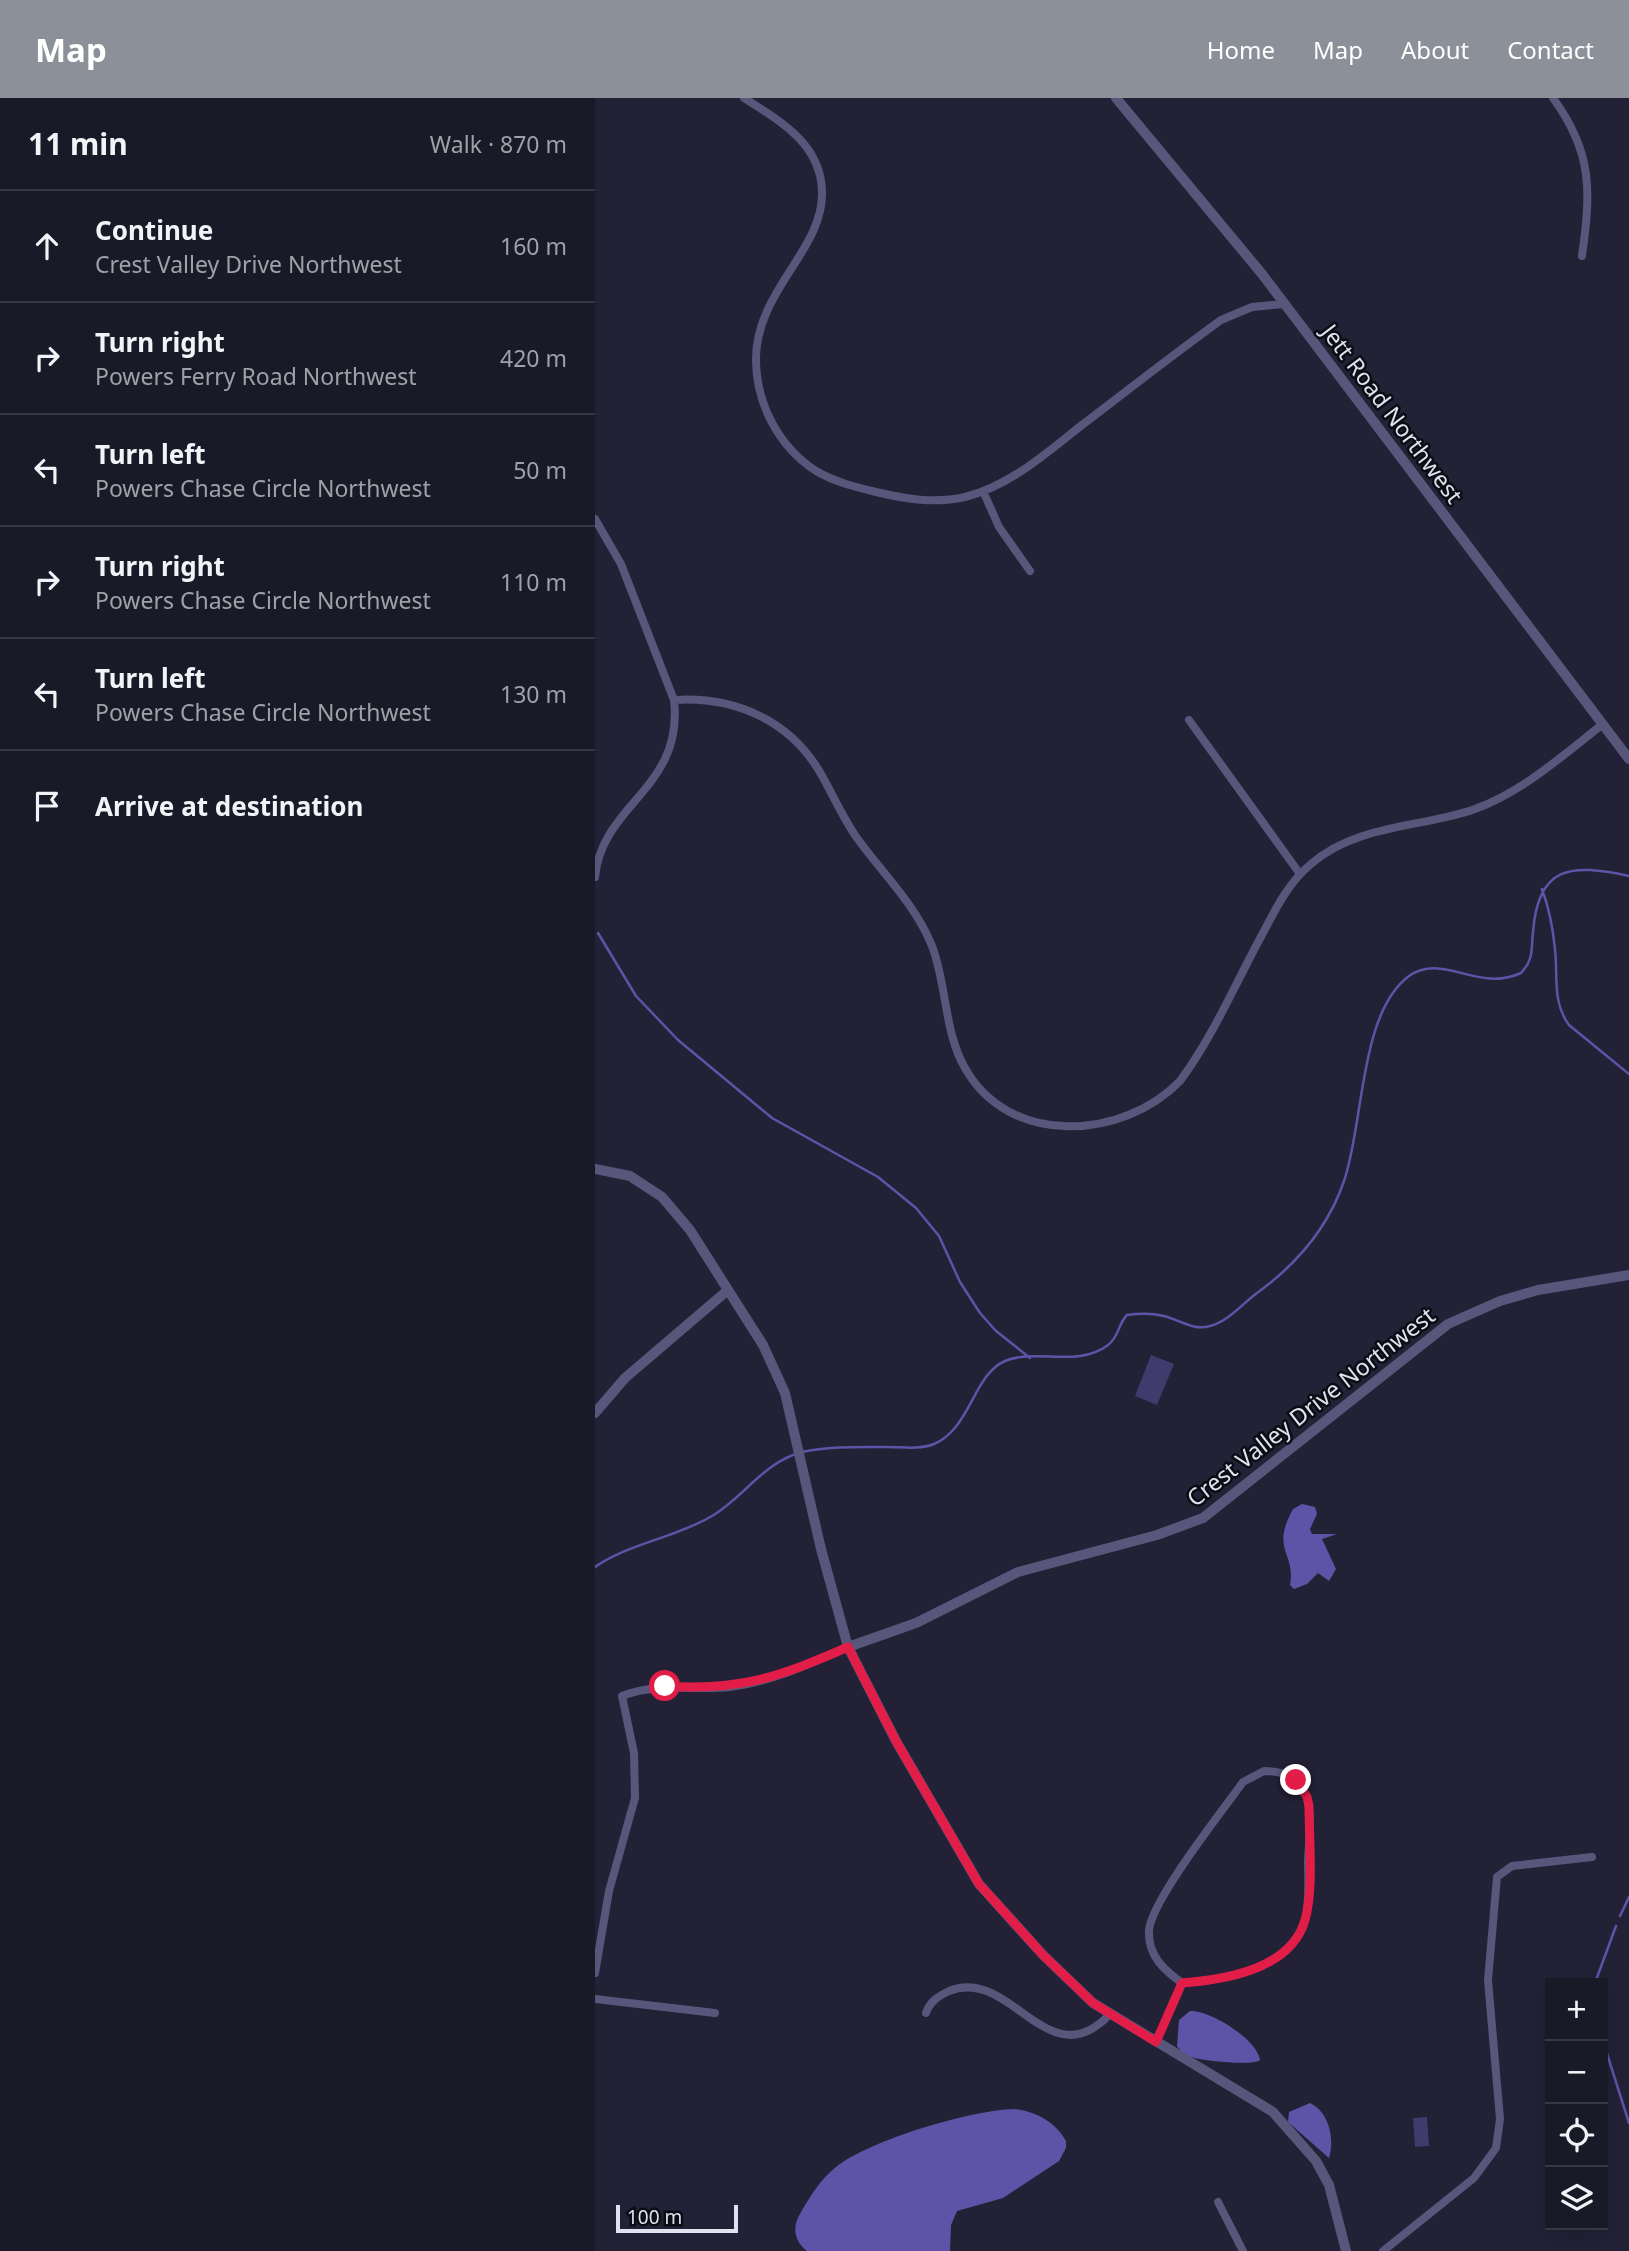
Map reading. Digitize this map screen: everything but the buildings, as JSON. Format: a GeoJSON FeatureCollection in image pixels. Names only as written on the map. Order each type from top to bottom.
{"type":"FeatureCollection","features":[{"type":"Feature","properties":{"kind":"street"},"geometry":{"type":"LineString","coordinates":[[744,98],[807,144],[817,163],[822,189],[821,211],[814,229],[769,301],[759,333],[758,383],[765,409],[776,430],[806,464],[847,485],[924,500],[953,499],[983,491],[1024,470],[1221,320],[1252,307],[1284,303]]}},
{"type":"Feature","properties":{"kind":"street","name":"Jett Road Northwest"},"geometry":{"type":"LineString","coordinates":[[1117,98],[1284,303],[1629,759]]}},
{"type":"Feature","properties":{"kind":"street"},"geometry":{"type":"LineString","coordinates":[[1553,98],[1576,135],[1586,159],[1589,201],[1583,256]]}},
{"type":"Feature","properties":{"kind":"street"},"geometry":{"type":"LineString","coordinates":[[983,491],[1007,542],[1030,571]]}},
{"type":"Feature","properties":{"kind":"street"},"geometry":{"type":"LineString","coordinates":[[595,519],[621,564],[674,700],[674,735],[663,766],[606,839],[595,877]]}},
{"type":"Feature","properties":{"kind":"street"},"geometry":{"type":"LineString","coordinates":[[674,700],[708,699],[745,709],[777,725],[805,751],[855,836],[907,900],[924,929],[939,967],[953,1036],[965,1069],[993,1101],[1032,1121],[1070,1126],[1110,1123],[1140,1112],[1167,1094],[1190,1068],[1280,902],[1300,874],[1325,853],[1354,838],[1455,815],[1499,798],[1535,777],[1603,724]]}},
{"type":"Feature","properties":{"kind":"street"},"geometry":{"type":"LineString","coordinates":[[1188,720],[1300,874]]}},
{"type":"Feature","properties":{"kind":"street"},"geometry":{"type":"LineString","coordinates":[[595,1169],[630,1176],[662,1197],[690,1230],[777,1370],[798,1442],[821,1549],[848,1647],[896,1741],[979,1884],[1043,1955],[1109,2015],[1257,2100],[1291,2130],[1317,2161],[1329,2185],[1346,2251]]}},
{"type":"Feature","properties":{"kind":"street","name":"Crest Valley Drive Northwest"},"geometry":{"type":"LineString","coordinates":[[595,1973],[609,1891],[635,1798],[634,1754],[622,1696],[654,1687],[714,1688],[751,1684],[784,1675],[848,1647],[916,1623],[1018,1572],[1157,1535],[1203,1518],[1448,1324],[1471,1312],[1525,1294],[1629,1275]]}},
{"type":"Feature","properties":{"kind":"street"},"geometry":{"type":"LineString","coordinates":[[595,1413],[625,1378],[728,1290]]}},
{"type":"Feature","properties":{"kind":"street"},"geometry":{"type":"LineString","coordinates":[[1265,1771],[1289,1775],[1303,1788],[1309,1806],[1307,1909],[1301,1929],[1284,1949],[1251,1971],[1228,1979],[1182,1983],[1162,1968],[1152,1952],[1149,1931],[1154,1911],[1243,1782],[1265,1771]]}},
{"type":"Feature","properties":{"kind":"street"},"geometry":{"type":"LineString","coordinates":[[1383,2251],[1474,2178],[1496,2148],[1500,2119],[1488,1980],[1497,1877],[1512,1866],[1592,1857]]}},
{"type":"Feature","properties":{"kind":"street"},"geometry":{"type":"LineString","coordinates":[[1156,2042],[1182,1983]]}},
{"type":"Feature","properties":{"kind":"street"},"geometry":{"type":"LineString","coordinates":[[926,2012],[930,2004],[942,1994],[968,1988],[988,1993],[1067,2036],[1089,2034],[1109,2015]]}},
{"type":"Feature","properties":{"kind":"street"},"geometry":{"type":"LineString","coordinates":[[595,1999],[715,2013]]}},
{"type":"Feature","properties":{"kind":"street"},"geometry":{"type":"LineString","coordinates":[[1218,2202],[1243,2251]]}},
{"type":"Feature","properties":{"kind":"shaded area"},"geometry":{"type":"Polygon","coordinates":[[[1151,1355],[1174,1364],[1157,1405],[1135,1396],[1151,1355]]]}},
{"type":"Feature","properties":{"kind":"shaded area"},"geometry":{"type":"Polygon","coordinates":[[[1302,1504],[1315,1507],[1317,1514],[1310,1529],[1312,1534],[1337,1534],[1322,1539],[1336,1569],[1329,1581],[1318,1573],[1307,1584],[1294,1589],[1290,1585],[1290,1565],[1284,1534],[1293,1509],[1302,1504]]]}},
{"type":"Feature","properties":{"kind":"shaded area"},"geometry":{"type":"Polygon","coordinates":[[[1190,2011],[1209,2015],[1231,2027],[1251,2043],[1260,2060],[1248,2063],[1219,2062],[1185,2054],[1177,2046],[1179,2020],[1190,2011]]]}},
{"type":"Feature","properties":{"kind":"shaded area"},"geometry":{"type":"Polygon","coordinates":[[[1310,2103],[1322,2113],[1329,2127],[1329,2158],[1288,2122],[1289,2112],[1310,2103]]]}},
{"type":"Feature","properties":{"kind":"shaded area"},"geometry":{"type":"Polygon","coordinates":[[[1014,2109],[1030,2112],[1051,2123],[1062,2134],[1066,2148],[1059,2161],[1003,2198],[957,2211],[951,2225],[950,2251],[807,2251],[799,2243],[796,2234],[797,2219],[808,2201],[830,2172],[852,2157],[922,2128],[973,2115],[1014,2109]]]}},
{"type":"Feature","properties":{"kind":"shaded area"},"geometry":{"type":"Polygon","coordinates":[[[1427,2117],[1429,2146],[1415,2147],[1413,2118],[1427,2117]]]}},
{"type":"Feature","properties":{"kind":"waterway"},"geometry":{"type":"LineString","coordinates":[[595,1567],[623,1552],[698,1524],[723,1508],[776,1464],[802,1452],[855,1447],[916,1448],[934,1444],[956,1426],[986,1378],[994,1368],[1005,1361],[1030,1356],[1070,1357],[1096,1352],[1112,1342],[1127,1315],[1159,1315],[1198,1327],[1217,1324],[1229,1316],[1272,1282],[1298,1257],[1329,1214],[1344,1181],[1372,1042],[1393,993],[1409,976],[1422,970],[1435,968],[1490,979],[1521,973],[1531,954],[1536,910],[1550,882],[1561,874],[1574,871],[1590,870],[1629,876]]}},
{"type":"Feature","properties":{"kind":"waterway"},"geometry":{"type":"LineString","coordinates":[[1542,889],[1552,926],[1558,998],[1564,1016],[1569,1025],[1629,1074]]}},
{"type":"Feature","properties":{"kind":"waterway"},"geometry":{"type":"LineString","coordinates":[[598,933],[636,996],[678,1040],[772,1118],[878,1177],[916,1208],[939,1236],[960,1282],[980,1313],[996,1331],[1030,1358]]}},
{"type":"Feature","properties":{"kind":"waterway"},"geometry":{"type":"LineString","coordinates":[[1620,1916],[1629,1897]]}},
{"type":"Feature","properties":{"kind":"waterway"},"geometry":{"type":"LineString","coordinates":[[1597,1978],[1616,1926]]}},
{"type":"Feature","properties":{"kind":"waterway"},"geometry":{"type":"LineString","coordinates":[[1608,2057],[1629,2123]]}},
{"type":"Feature","properties":{"kind":"route"},"geometry":{"type":"LineString","coordinates":[[665,1686],[714,1688],[751,1684],[784,1675],[848,1647],[896,1741],[979,1884],[1043,1955],[1093,2003],[1156,2042],[1182,1983],[1228,1979],[1251,1971],[1284,1949],[1301,1929],[1307,1909],[1309,1806],[1303,1788],[1296,1780]]}}]}
